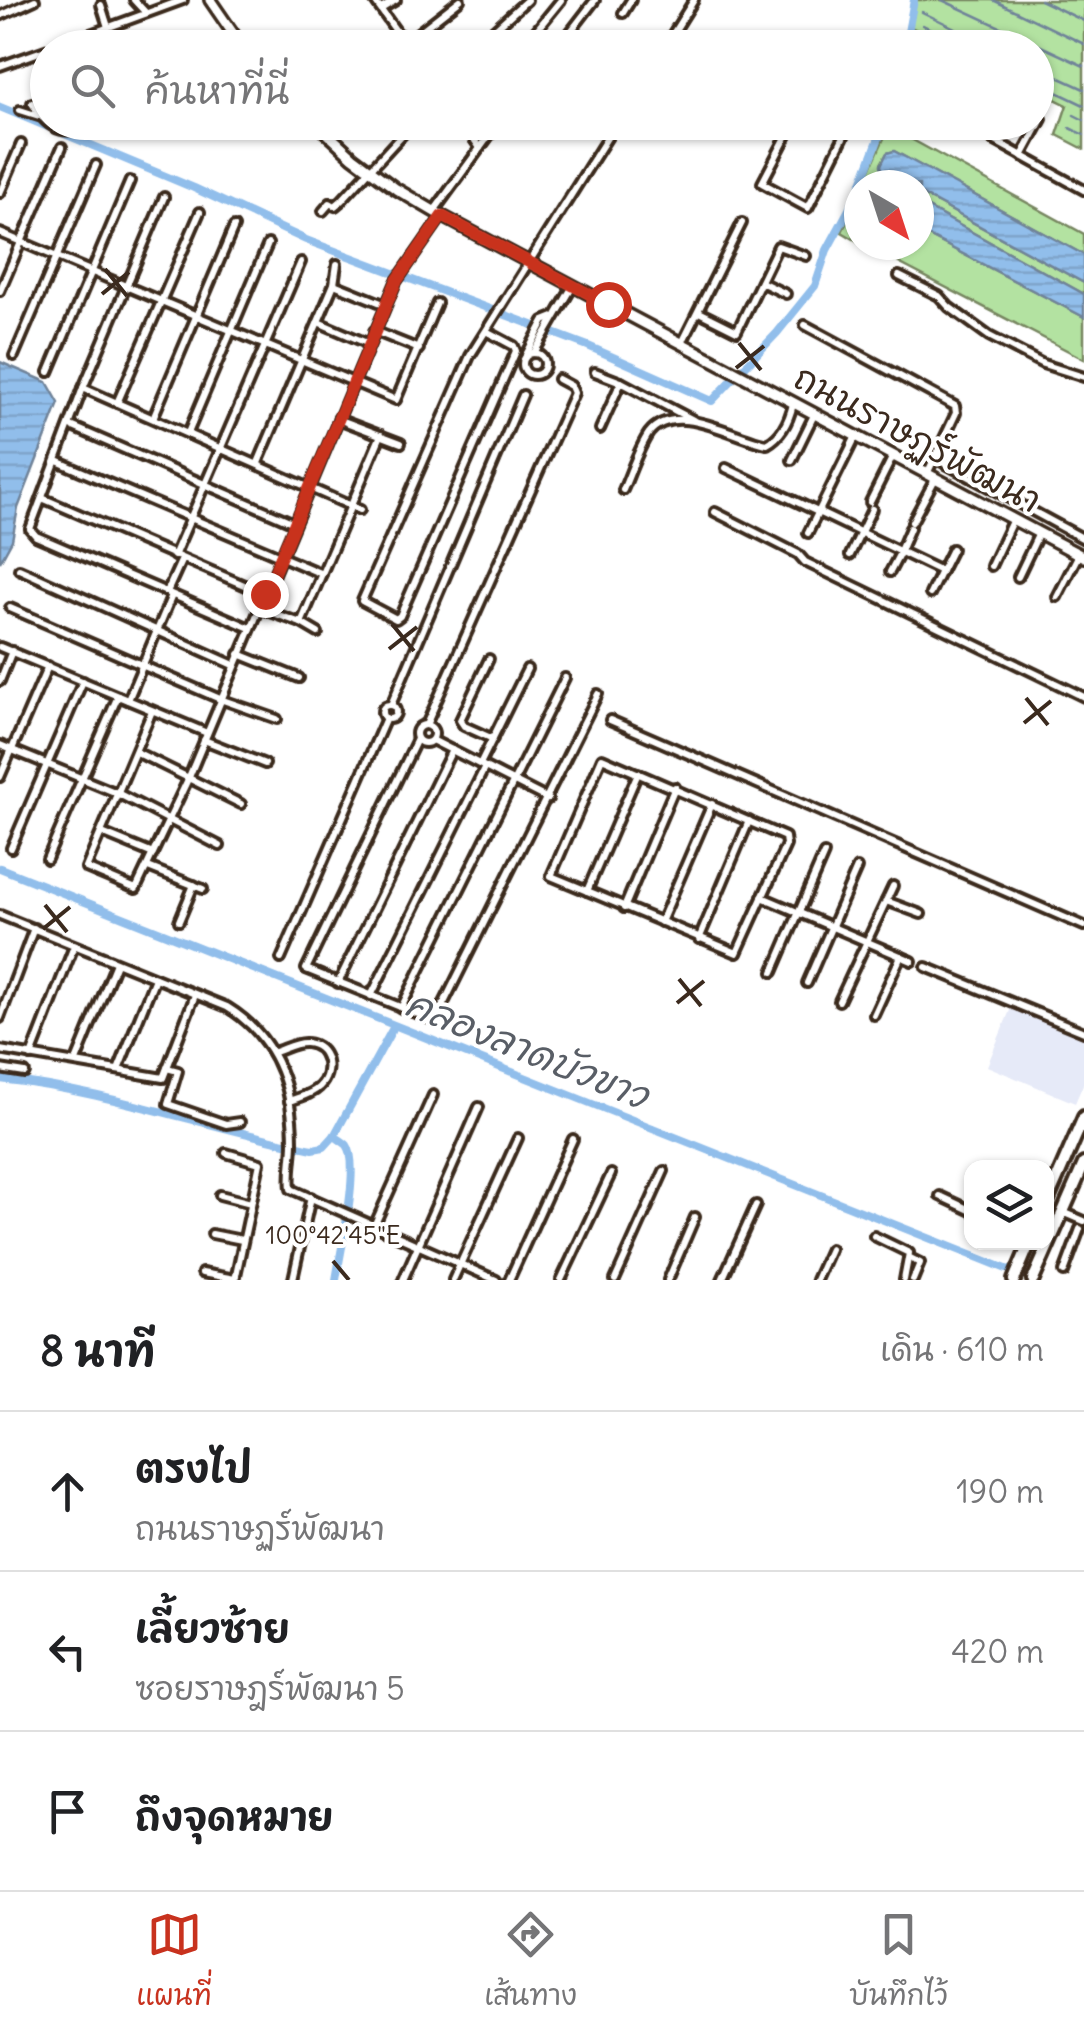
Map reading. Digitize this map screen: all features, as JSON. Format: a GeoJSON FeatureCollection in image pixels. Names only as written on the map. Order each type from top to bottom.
{"type":"FeatureCollection","features":[{"type":"Feature","properties":{"kind":"main road"},"geometry":{"type":"LineString","coordinates":[[1054,1186],[1084,1117]]}},
{"type":"Feature","properties":{"kind":"main road"},"geometry":{"type":"LineString","coordinates":[[1033,1280],[1084,1164]]}},
{"type":"Feature","properties":{"kind":"main road"},"geometry":{"type":"LineString","coordinates":[[1014,1280],[1024,1250]]}},
{"type":"Feature","properties":{"kind":"street"},"geometry":{"type":"LineString","coordinates":[[0,16],[34,0]]}},
{"type":"Feature","properties":{"kind":"street"},"geometry":{"type":"LineString","coordinates":[[134,0],[146,14]]}},
{"type":"Feature","properties":{"kind":"street"},"geometry":{"type":"LineString","coordinates":[[100,30],[183,0]]}},
{"type":"Feature","properties":{"kind":"street"},"geometry":{"type":"LineString","coordinates":[[210,0],[231,30]]}},
{"type":"Feature","properties":{"kind":"street"},"geometry":{"type":"LineString","coordinates":[[374,0],[396,30]]}},
{"type":"Feature","properties":{"kind":"street"},"geometry":{"type":"LineString","coordinates":[[381,9],[396,0]]}},
{"type":"Feature","properties":{"kind":"street"},"geometry":{"type":"LineString","coordinates":[[425,30],[460,0]]}},
{"type":"Feature","properties":{"kind":"street"},"geometry":{"type":"LineString","coordinates":[[494,30],[527,0]]}},
{"type":"Feature","properties":{"kind":"street"},"geometry":{"type":"LineString","coordinates":[[536,30],[560,0]]}},
{"type":"Feature","properties":{"kind":"street"},"geometry":{"type":"LineString","coordinates":[[572,30],[596,0]]}},
{"type":"Feature","properties":{"kind":"street"},"geometry":{"type":"LineString","coordinates":[[622,13],[631,0]]}},
{"type":"Feature","properties":{"kind":"street"},"geometry":{"type":"LineString","coordinates":[[675,30],[694,0]]}},
{"type":"Feature","properties":{"kind":"street"},"geometry":{"type":"LineString","coordinates":[[100,5],[108,27]]}},
{"type":"Feature","properties":{"kind":"street"},"geometry":{"type":"LineString","coordinates":[[0,66],[30,55]]}},
{"type":"Feature","properties":{"kind":"street"},"geometry":{"type":"LineString","coordinates":[[20,110],[30,113]]}},
{"type":"Feature","properties":{"kind":"street","name":"ถนนราษฏร์พัฒนา"},"geometry":{"type":"LineString","coordinates":[[336,140],[370,170],[438,214],[1081,555]]}},
{"type":"Feature","properties":{"kind":"street"},"geometry":{"type":"LineString","coordinates":[[324,211],[330,203],[337,205],[398,140]]}},
{"type":"Feature","properties":{"kind":"street"},"geometry":{"type":"LineString","coordinates":[[475,140],[480,148]]}},
{"type":"Feature","properties":{"kind":"street"},"geometry":{"type":"LineString","coordinates":[[152,711],[86,869],[138,888],[189,777],[401,271],[486,140]]}},
{"type":"Feature","properties":{"kind":"street"},"geometry":{"type":"LineString","coordinates":[[486,331],[516,350],[396,619],[362,601],[470,356],[606,140]]}},
{"type":"Feature","properties":{"kind":"street"},"geometry":{"type":"LineString","coordinates":[[785,140],[762,184],[808,208],[842,140]]}},
{"type":"Feature","properties":{"kind":"street"},"geometry":{"type":"LineString","coordinates":[[996,140],[1084,190]]}},
{"type":"Feature","properties":{"kind":"street"},"geometry":{"type":"LineString","coordinates":[[1022,156],[1030,140]]}},
{"type":"Feature","properties":{"kind":"street"},"geometry":{"type":"LineString","coordinates":[[0,193],[21,144]]}},
{"type":"Feature","properties":{"kind":"street"},"geometry":{"type":"LineString","coordinates":[[0,290],[62,147]]}},
{"type":"Feature","properties":{"kind":"street"},"geometry":{"type":"LineString","coordinates":[[14,356],[96,165]]}},
{"type":"Feature","properties":{"kind":"street"},"geometry":{"type":"LineString","coordinates":[[49,372],[130,182]]}},
{"type":"Feature","properties":{"kind":"street"},"geometry":{"type":"LineString","coordinates":[[164,197],[82,388],[31,522],[33,534],[250,628]]}},
{"type":"Feature","properties":{"kind":"street"},"geometry":{"type":"LineString","coordinates":[[117,403],[200,212]]}},
{"type":"Feature","properties":{"kind":"street"},"geometry":{"type":"LineString","coordinates":[[682,343],[742,223]]}},
{"type":"Feature","properties":{"kind":"street"},"geometry":{"type":"LineString","coordinates":[[153,418],[234,227]]}},
{"type":"Feature","properties":{"kind":"street"},"geometry":{"type":"LineString","coordinates":[[0,233],[398,400],[438,303]]}},
{"type":"Feature","properties":{"kind":"street"},"geometry":{"type":"LineString","coordinates":[[188,433],[268,244]]}},
{"type":"Feature","properties":{"kind":"street"},"geometry":{"type":"LineString","coordinates":[[700,312],[737,331],[779,245],[806,256]]}},
{"type":"Feature","properties":{"kind":"street"},"geometry":{"type":"LineString","coordinates":[[128,700],[157,632],[190,520],[302,262]]}},
{"type":"Feature","properties":{"kind":"street"},"geometry":{"type":"LineString","coordinates":[[258,463],[334,284],[338,264]]}},
{"type":"Feature","properties":{"kind":"street"},"geometry":{"type":"LineString","coordinates":[[899,276],[939,296],[989,336],[1043,364],[1084,376]]}},
{"type":"Feature","properties":{"kind":"street"},"geometry":{"type":"LineString","coordinates":[[761,282],[786,294]]}},
{"type":"Feature","properties":{"kind":"street"},"geometry":{"type":"LineString","coordinates":[[334,284],[386,304]]}},
{"type":"Feature","properties":{"kind":"street"},"geometry":{"type":"LineString","coordinates":[[530,354],[542,356],[546,363],[545,372],[530,379],[522,363],[573,286]]}},
{"type":"Feature","properties":{"kind":"street"},"geometry":{"type":"LineString","coordinates":[[318,322],[369,344]]}},
{"type":"Feature","properties":{"kind":"street"},"geometry":{"type":"LineString","coordinates":[[805,324],[955,406],[956,413],[890,572]]}},
{"type":"Feature","properties":{"kind":"street"},"geometry":{"type":"LineString","coordinates":[[374,331],[419,348]]}},
{"type":"Feature","properties":{"kind":"street"},"geometry":{"type":"LineString","coordinates":[[595,372],[694,421],[766,444],[778,437],[790,418],[793,404]]}},
{"type":"Feature","properties":{"kind":"street"},"geometry":{"type":"LineString","coordinates":[[558,379],[571,386],[574,394],[426,725],[417,730],[417,738],[306,969],[436,1020],[598,694]]}},
{"type":"Feature","properties":{"kind":"street"},"geometry":{"type":"LineString","coordinates":[[600,429],[621,382]]}},
{"type":"Feature","properties":{"kind":"street"},"geometry":{"type":"LineString","coordinates":[[82,388],[356,508]]}},
{"type":"Feature","properties":{"kind":"street"},"geometry":{"type":"LineString","coordinates":[[282,960],[386,718],[395,716],[395,707],[391,705],[523,395]]}},
{"type":"Feature","properties":{"kind":"street"},"geometry":{"type":"LineString","coordinates":[[792,460],[814,415]]}},
{"type":"Feature","properties":{"kind":"street"},"geometry":{"type":"LineString","coordinates":[[338,419],[401,443]]}},
{"type":"Feature","properties":{"kind":"street"},"geometry":{"type":"LineString","coordinates":[[623,490],[648,434],[668,420],[694,421]]}},
{"type":"Feature","properties":{"kind":"street"},"geometry":{"type":"LineString","coordinates":[[70,426],[294,523]]}},
{"type":"Feature","properties":{"kind":"street"},"geometry":{"type":"LineString","coordinates":[[301,623],[356,508],[381,435]]}},
{"type":"Feature","properties":{"kind":"street"},"geometry":{"type":"LineString","coordinates":[[808,533],[856,436]]}},
{"type":"Feature","properties":{"kind":"street"},"geometry":{"type":"LineString","coordinates":[[850,555],[893,456]]}},
{"type":"Feature","properties":{"kind":"street"},"geometry":{"type":"LineString","coordinates":[[935,458],[1084,540]]}},
{"type":"Feature","properties":{"kind":"street"},"geometry":{"type":"LineString","coordinates":[[56,461],[322,574]]}},
{"type":"Feature","properties":{"kind":"street"},"geometry":{"type":"LineString","coordinates":[[726,468],[941,571]]}},
{"type":"Feature","properties":{"kind":"street"},"geometry":{"type":"LineString","coordinates":[[42,498],[265,594]]}},
{"type":"Feature","properties":{"kind":"street"},"geometry":{"type":"LineString","coordinates":[[715,512],[798,554],[805,562],[1084,696]]}},
{"type":"Feature","properties":{"kind":"street"},"geometry":{"type":"LineString","coordinates":[[992,566],[1013,520]]}},
{"type":"Feature","properties":{"kind":"street"},"geometry":{"type":"LineString","coordinates":[[1018,576],[1039,533]]}},
{"type":"Feature","properties":{"kind":"street"},"geometry":{"type":"LineString","coordinates":[[930,594],[952,549]]}},
{"type":"Feature","properties":{"kind":"street"},"geometry":{"type":"LineString","coordinates":[[1057,598],[1081,555]]}},
{"type":"Feature","properties":{"kind":"street"},"geometry":{"type":"LineString","coordinates":[[19,570],[234,665]]}},
{"type":"Feature","properties":{"kind":"street"},"geometry":{"type":"LineString","coordinates":[[10,608],[220,699],[276,719]]}},
{"type":"Feature","properties":{"kind":"street"},"geometry":{"type":"LineString","coordinates":[[259,608],[318,633]]}},
{"type":"Feature","properties":{"kind":"street"},"geometry":{"type":"LineString","coordinates":[[0,646],[265,764]]}},
{"type":"Feature","properties":{"kind":"street"},"geometry":{"type":"LineString","coordinates":[[0,681],[12,652]]}},
{"type":"Feature","properties":{"kind":"street"},"geometry":{"type":"LineString","coordinates":[[239,654],[299,678]]}},
{"type":"Feature","properties":{"kind":"street"},"geometry":{"type":"LineString","coordinates":[[489,658],[460,720],[464,726],[492,739]]}},
{"type":"Feature","properties":{"kind":"street"},"geometry":{"type":"LineString","coordinates":[[0,778],[48,666]]}},
{"type":"Feature","properties":{"kind":"street"},"geometry":{"type":"LineString","coordinates":[[371,996],[528,669]]}},
{"type":"Feature","properties":{"kind":"street"},"geometry":{"type":"LineString","coordinates":[[401,1008],[566,678]]}},
{"type":"Feature","properties":{"kind":"street"},"geometry":{"type":"LineString","coordinates":[[11,848],[84,681]]}},
{"type":"Feature","properties":{"kind":"street"},"geometry":{"type":"LineString","coordinates":[[47,859],[118,696]]}},
{"type":"Feature","properties":{"kind":"street"},"geometry":{"type":"LineString","coordinates":[[610,720],[1084,926]]}},
{"type":"Feature","properties":{"kind":"street"},"geometry":{"type":"LineString","coordinates":[[426,725],[433,731],[432,740]]}},
{"type":"Feature","properties":{"kind":"street"},"geometry":{"type":"LineString","coordinates":[[417,738],[421,742],[432,740],[548,798]]}},
{"type":"Feature","properties":{"kind":"street"},"geometry":{"type":"LineString","coordinates":[[0,745],[117,793],[220,846]]}},
{"type":"Feature","properties":{"kind":"street"},"geometry":{"type":"LineString","coordinates":[[338,983],[452,750]]}},
{"type":"Feature","properties":{"kind":"street"},"geometry":{"type":"LineString","coordinates":[[136,752],[241,804]]}},
{"type":"Feature","properties":{"kind":"street"},"geometry":{"type":"LineString","coordinates":[[602,758],[675,787],[787,841],[737,953],[551,876],[602,758]]}},
{"type":"Feature","properties":{"kind":"street"},"geometry":{"type":"LineString","coordinates":[[587,891],[638,773]]}},
{"type":"Feature","properties":{"kind":"street"},"geometry":{"type":"LineString","coordinates":[[624,908],[675,787]]}},
{"type":"Feature","properties":{"kind":"street"},"geometry":{"type":"LineString","coordinates":[[660,922],[712,804]]}},
{"type":"Feature","properties":{"kind":"street"},"geometry":{"type":"LineString","coordinates":[[699,938],[749,820]]}},
{"type":"Feature","properties":{"kind":"street"},"geometry":{"type":"LineString","coordinates":[[102,832],[153,854]]}},
{"type":"Feature","properties":{"kind":"street"},"geometry":{"type":"LineString","coordinates":[[773,972],[824,854]]}},
{"type":"Feature","properties":{"kind":"street"},"geometry":{"type":"LineString","coordinates":[[148,867],[203,889]]}},
{"type":"Feature","properties":{"kind":"street"},"geometry":{"type":"LineString","coordinates":[[807,984],[858,868]]}},
{"type":"Feature","properties":{"kind":"street"},"geometry":{"type":"LineString","coordinates":[[179,921],[194,885]]}},
{"type":"Feature","properties":{"kind":"street"},"geometry":{"type":"LineString","coordinates":[[839,1000],[894,886]]}},
{"type":"Feature","properties":{"kind":"street"},"geometry":{"type":"LineString","coordinates":[[762,896],[912,961]]}},
{"type":"Feature","properties":{"kind":"street"},"geometry":{"type":"LineString","coordinates":[[886,901],[921,914]]}},
{"type":"Feature","properties":{"kind":"street"},"geometry":{"type":"LineString","coordinates":[[0,916],[247,1019],[274,1052],[289,1101],[291,1189],[496,1280]]}},
{"type":"Feature","properties":{"kind":"street"},"geometry":{"type":"LineString","coordinates":[[0,1018],[34,928]]}},
{"type":"Feature","properties":{"kind":"street"},"geometry":{"type":"LineString","coordinates":[[31,1056],[74,946]]}},
{"type":"Feature","properties":{"kind":"street"},"geometry":{"type":"LineString","coordinates":[[874,1014],[901,956]]}},
{"type":"Feature","properties":{"kind":"street"},"geometry":{"type":"LineString","coordinates":[[76,1062],[116,963]]}},
{"type":"Feature","properties":{"kind":"street"},"geometry":{"type":"LineString","coordinates":[[926,966],[1084,1032]]}},
{"type":"Feature","properties":{"kind":"street"},"geometry":{"type":"LineString","coordinates":[[118,1070],[154,978]]}},
{"type":"Feature","properties":{"kind":"street"},"geometry":{"type":"LineString","coordinates":[[0,1050],[163,1078],[195,996]]}},
{"type":"Feature","properties":{"kind":"street"},"geometry":{"type":"LineString","coordinates":[[274,1052],[310,1043],[319,1047],[326,1058],[328,1070],[323,1084],[312,1093],[289,1101]]}},
{"type":"Feature","properties":{"kind":"street"},"geometry":{"type":"LineString","coordinates":[[167,1068],[178,1071],[168,1104],[226,1124],[240,1122]]}},
{"type":"Feature","properties":{"kind":"street"},"geometry":{"type":"LineString","coordinates":[[0,1069],[25,1074]]}},
{"type":"Feature","properties":{"kind":"street"},"geometry":{"type":"LineString","coordinates":[[374,1226],[433,1094]]}},
{"type":"Feature","properties":{"kind":"street"},"geometry":{"type":"LineString","coordinates":[[402,1280],[479,1108]]}},
{"type":"Feature","properties":{"kind":"street"},"geometry":{"type":"LineString","coordinates":[[453,1280],[518,1138]]}},
{"type":"Feature","properties":{"kind":"street"},"geometry":{"type":"LineString","coordinates":[[509,1280],[573,1139]]}},
{"type":"Feature","properties":{"kind":"street"},"geometry":{"type":"LineString","coordinates":[[202,1273],[235,1280],[260,1162],[226,1153]]}},
{"type":"Feature","properties":{"kind":"street"},"geometry":{"type":"LineString","coordinates":[[615,1280],[664,1171]]}},
{"type":"Feature","properties":{"kind":"street"},"geometry":{"type":"LineString","coordinates":[[561,1280],[611,1174]]}},
{"type":"Feature","properties":{"kind":"street"},"geometry":{"type":"LineString","coordinates":[[220,1195],[251,1204]]}},
{"type":"Feature","properties":{"kind":"street"},"geometry":{"type":"LineString","coordinates":[[940,1196],[964,1207]]}},
{"type":"Feature","properties":{"kind":"street"},"geometry":{"type":"LineString","coordinates":[[293,1279],[310,1198]]}},
{"type":"Feature","properties":{"kind":"street"},"geometry":{"type":"LineString","coordinates":[[722,1280],[756,1205]]}},
{"type":"Feature","properties":{"kind":"street"},"geometry":{"type":"LineString","coordinates":[[1062,1212],[1082,1225],[1064,1272]]}},
{"type":"Feature","properties":{"kind":"street"},"geometry":{"type":"LineString","coordinates":[[668,1280],[696,1217]]}},
{"type":"Feature","properties":{"kind":"street"},"geometry":{"type":"LineString","coordinates":[[212,1234],[242,1240]]}},
{"type":"Feature","properties":{"kind":"street"},"geometry":{"type":"LineString","coordinates":[[874,1236],[907,1250],[910,1258],[904,1280]]}},
{"type":"Feature","properties":{"kind":"street"},"geometry":{"type":"LineString","coordinates":[[816,1280],[830,1249]]}},
{"type":"Feature","properties":{"kind":"street"},"geometry":{"type":"LineString","coordinates":[[910,1258],[920,1263],[913,1280]]}},
{"type":"Feature","properties":{"kind":"shaded area"},"geometry":{"type":"Polygon","coordinates":[[[1011,1008],[1084,1039],[1084,1082],[1075,1103],[987,1066],[1011,1008]]]}},
{"type":"Feature","properties":{"kind":"green space"},"geometry":{"type":"Polygon","coordinates":[[[916,0],[1084,0],[1084,149],[1057,135],[1067,105],[1054,98],[1054,30],[917,30],[909,26],[916,0]]]}},
{"type":"Feature","properties":{"kind":"green space"},"geometry":{"type":"Polygon","coordinates":[[[883,140],[913,140],[1084,234],[1084,255],[894,151],[887,153],[882,170],[870,170],[883,140]]]}},
{"type":"Feature","properties":{"kind":"green space"},"geometry":{"type":"Polygon","coordinates":[[[934,201],[1084,283],[1084,294],[934,211],[934,201]]]}},
{"type":"Feature","properties":{"kind":"green space"},"geometry":{"type":"Polygon","coordinates":[[[934,239],[1084,317],[1084,359],[893,260],[934,260],[934,239]]]}},
{"type":"Feature","properties":{"kind":"water"},"geometry":{"type":"Polygon","coordinates":[[[894,151],[929,170],[882,170],[887,153],[894,151]]]}},
{"type":"Feature","properties":{"kind":"water"},"geometry":{"type":"Polygon","coordinates":[[[934,173],[1084,255],[1084,283],[934,201],[934,173]]]}},
{"type":"Feature","properties":{"kind":"water"},"geometry":{"type":"Polygon","coordinates":[[[934,211],[1084,294],[1084,317],[934,239],[934,211]]]}},
{"type":"Feature","properties":{"kind":"water"},"geometry":{"type":"Polygon","coordinates":[[[0,362],[47,382],[59,403],[18,508],[12,540],[0,562],[0,362]]]}},
{"type":"Feature","properties":{"kind":"waterway"},"geometry":{"type":"LineString","coordinates":[[908,30],[914,0]]}},
{"type":"Feature","properties":{"kind":"waterway"},"geometry":{"type":"LineString","coordinates":[[942,0],[1007,30]]}},
{"type":"Feature","properties":{"kind":"waterway"},"geometry":{"type":"LineString","coordinates":[[993,0],[1084,44]]}},
{"type":"Feature","properties":{"kind":"waterway"},"geometry":{"type":"LineString","coordinates":[[1040,0],[1084,21]]}},
{"type":"Feature","properties":{"kind":"waterway"},"geometry":{"type":"LineString","coordinates":[[922,12],[959,30]]}},
{"type":"Feature","properties":{"kind":"waterway"},"geometry":{"type":"LineString","coordinates":[[923,25],[933,30]]}},
{"type":"Feature","properties":{"kind":"waterway"},"geometry":{"type":"LineString","coordinates":[[1054,52],[1084,66]]}},
{"type":"Feature","properties":{"kind":"waterway"},"geometry":{"type":"LineString","coordinates":[[1054,75],[1084,89]]}},
{"type":"Feature","properties":{"kind":"waterway"},"geometry":{"type":"LineString","coordinates":[[1054,91],[1084,105]]}},
{"type":"Feature","properties":{"kind":"waterway"},"geometry":{"type":"LineString","coordinates":[[0,107],[30,120]]}},
{"type":"Feature","properties":{"kind":"waterway"},"geometry":{"type":"LineString","coordinates":[[1074,115],[1084,120]]}},
{"type":"Feature","properties":{"kind":"waterway"},"geometry":{"type":"LineString","coordinates":[[1070,128],[1084,135]]}},
{"type":"Feature","properties":{"kind":"waterway"},"geometry":{"type":"LineString","coordinates":[[79,140],[306,240],[588,346],[712,401],[777,333],[815,286],[827,250],[844,219]]}},
{"type":"Feature","properties":{"kind":"waterway"},"geometry":{"type":"LineString","coordinates":[[867,170],[878,140]]}},
{"type":"Feature","properties":{"kind":"waterway","name":"คลองลาดบัวขาว"},"geometry":{"type":"LineString","coordinates":[[0,868],[1034,1280]]}},
{"type":"Feature","properties":{"kind":"waterway"},"geometry":{"type":"LineString","coordinates":[[0,1079],[79,1092],[313,1149],[324,1147],[334,1136],[393,1028]]}},
{"type":"Feature","properties":{"kind":"waterway"},"geometry":{"type":"LineString","coordinates":[[334,1136],[347,1145],[352,1170],[336,1280]]}},
{"type":"Feature","properties":{"kind":"route"},"geometry":{"type":"LineString","coordinates":[[265,594],[396,282],[442,216],[608,304]]}}]}
